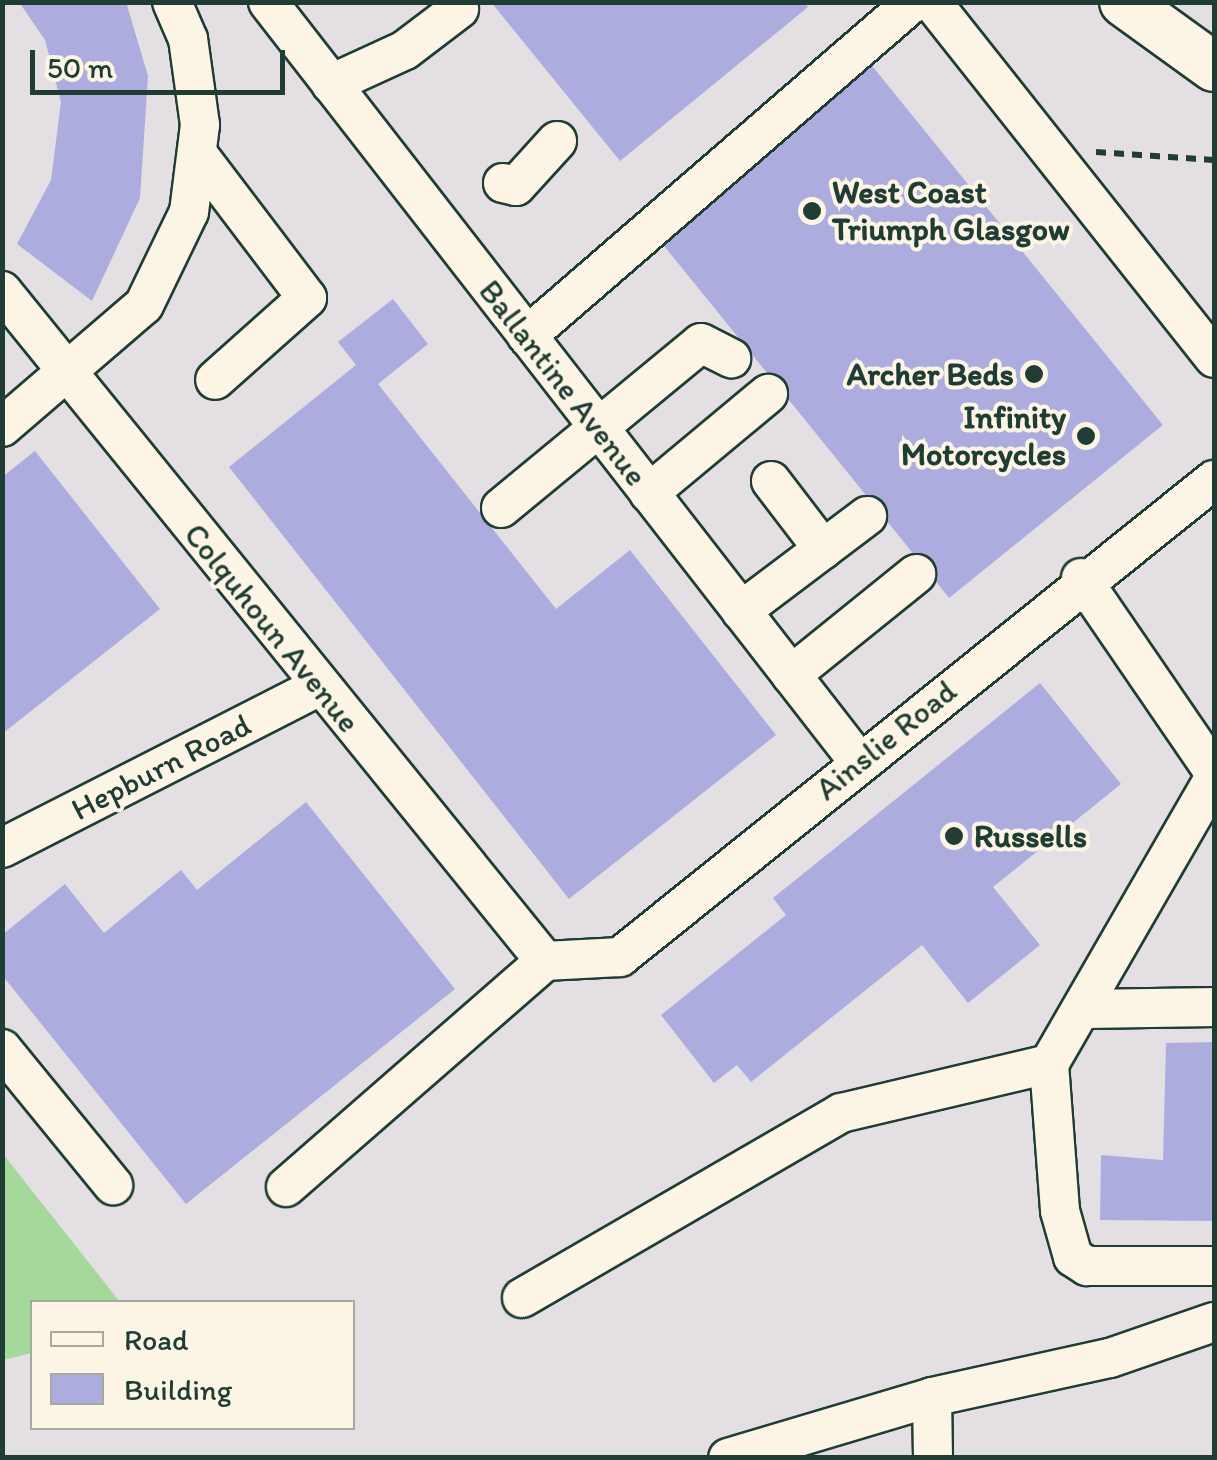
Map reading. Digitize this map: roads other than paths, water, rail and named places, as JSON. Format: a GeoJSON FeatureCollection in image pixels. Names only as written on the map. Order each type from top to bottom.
{"type":"FeatureCollection","features":[{"type":"Feature","properties":{"kind":"main road"},"geometry":{"type":"LineString","coordinates":[[1124,2],[1214,67]]}},
{"type":"Feature","properties":{"kind":"street"},"geometry":{"type":"LineString","coordinates":[[2,427],[144,305],[189,212],[196,152],[188,39],[172,2]]}},
{"type":"Feature","properties":{"kind":"street","name":"Ballantine Avenue"},"geometry":{"type":"LineString","coordinates":[[268,2],[859,762]]}},
{"type":"Feature","properties":{"kind":"street"},"geometry":{"type":"LineString","coordinates":[[527,336],[912,2]]}},
{"type":"Feature","properties":{"kind":"street"},"geometry":{"type":"LineString","coordinates":[[932,2],[1214,358]]}},
{"type":"Feature","properties":{"kind":"street"},"geometry":{"type":"LineString","coordinates":[[331,84],[405,50],[459,9]]}},
{"type":"Feature","properties":{"kind":"street"},"geometry":{"type":"LineString","coordinates":[[504,183],[516,186],[557,141]]}},
{"type":"Feature","properties":{"kind":"street"},"geometry":{"type":"LineString","coordinates":[[196,152],[307,298],[215,380]]}},
{"type":"Feature","properties":{"kind":"street","name":"Colquhoun Avenue"},"geometry":{"type":"LineString","coordinates":[[2,292],[545,961]]}},
{"type":"Feature","properties":{"kind":"street"},"geometry":{"type":"LineString","coordinates":[[501,508],[701,344],[716,343],[731,358]]}},
{"type":"Feature","properties":{"kind":"street"},"geometry":{"type":"LineString","coordinates":[[649,493],[768,394]]}},
{"type":"Feature","properties":{"kind":"street","name":"Ainslie Road"},"geometry":{"type":"LineString","coordinates":[[545,961],[620,957],[1081,578],[1214,480]]}},
{"type":"Feature","properties":{"kind":"street"},"geometry":{"type":"LineString","coordinates":[[770,481],[823,549]]}},
{"type":"Feature","properties":{"kind":"street"},"geometry":{"type":"LineString","coordinates":[[741,611],[867,516]]}},
{"type":"Feature","properties":{"kind":"street"},"geometry":{"type":"LineString","coordinates":[[790,675],[916,574]]}},
{"type":"Feature","properties":{"kind":"street"},"geometry":{"type":"LineString","coordinates":[[1081,578],[1214,775],[1086,1009],[1049,1064],[1060,1212],[1072,1257],[1087,1266],[1214,1266]]}},
{"type":"Feature","properties":{"kind":"street","name":"Hepburn Road"},"geometry":{"type":"LineString","coordinates":[[2,848],[320,686]]}},
{"type":"Feature","properties":{"kind":"street"},"geometry":{"type":"LineString","coordinates":[[286,1187],[545,961]]}},
{"type":"Feature","properties":{"kind":"street"},"geometry":{"type":"LineString","coordinates":[[1086,1009],[1214,1007]]}},
{"type":"Feature","properties":{"kind":"street"},"geometry":{"type":"LineString","coordinates":[[2,1049],[112,1186]]}},
{"type":"Feature","properties":{"kind":"street"},"geometry":{"type":"LineString","coordinates":[[522,1298],[841,1113],[1049,1064]]}},
{"type":"Feature","properties":{"kind":"street"},"geometry":{"type":"LineString","coordinates":[[728,1458],[932,1397],[1110,1358],[1214,1322]]}},
{"type":"Feature","properties":{"kind":"street"},"geometry":{"type":"LineString","coordinates":[[932,1397],[932,1458]]}},
{"type":"Feature","properties":{"kind":"place","name":"West Coast Triumph Glasgow"},"geometry":{"type":"Point","coordinates":[812,211]}},
{"type":"Feature","properties":{"kind":"place","name":"Archer Beds"},"geometry":{"type":"Point","coordinates":[1034,374]}},
{"type":"Feature","properties":{"kind":"place","name":"Infinity Motorcycles"},"geometry":{"type":"Point","coordinates":[1086,436]}},
{"type":"Feature","properties":{"kind":"place","name":"Russells"},"geometry":{"type":"Point","coordinates":[954,836]}}]}
